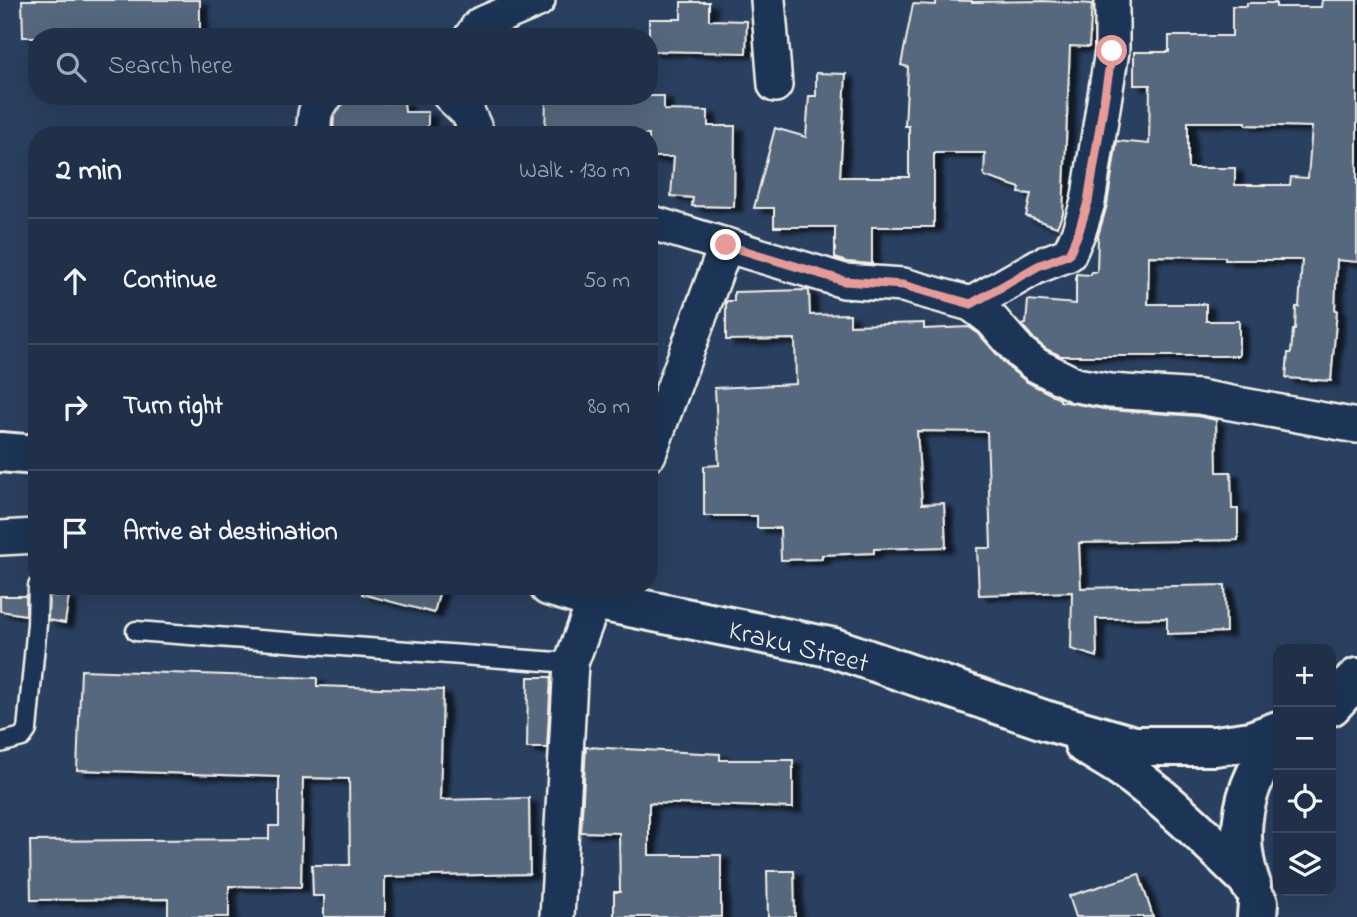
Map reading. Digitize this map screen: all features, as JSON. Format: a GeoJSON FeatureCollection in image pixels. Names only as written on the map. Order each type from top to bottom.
{"type":"FeatureCollection","features":[{"type":"Feature","properties":{"kind":"main road"},"geometry":{"type":"LineString","coordinates":[[0,452],[28,455]]}},
{"type":"Feature","properties":{"kind":"main road","name":"Kraku Street"},"geometry":{"type":"LineString","coordinates":[[607,595],[834,648],[1044,720],[1134,746],[1215,746],[1251,741],[1273,734]]}},
{"type":"Feature","properties":{"kind":"main road"},"geometry":{"type":"LineString","coordinates":[[1332,707],[1357,678]]}},
{"type":"Feature","properties":{"kind":"main road"},"geometry":{"type":"LineString","coordinates":[[1336,707],[1357,704]]}},
{"type":"Feature","properties":{"kind":"main road","name":"Kraku Street"},"geometry":{"type":"LineString","coordinates":[[1044,720],[1122,767],[1182,817],[1258,904]]}},
{"type":"Feature","properties":{"kind":"main road"},"geometry":{"type":"LineString","coordinates":[[1258,904],[1241,845],[1244,809],[1255,775],[1273,750]]}},
{"type":"Feature","properties":{"kind":"street"},"geometry":{"type":"LineString","coordinates":[[477,28],[538,0]]}},
{"type":"Feature","properties":{"kind":"street"},"geometry":{"type":"LineString","coordinates":[[768,0],[775,85]]}},
{"type":"Feature","properties":{"kind":"street"},"geometry":{"type":"LineString","coordinates":[[971,304],[1038,266],[1069,254],[1088,202],[1112,51],[1112,0]]}},
{"type":"Feature","properties":{"kind":"street"},"geometry":{"type":"LineString","coordinates":[[314,126],[318,105]]}},
{"type":"Feature","properties":{"kind":"street"},"geometry":{"type":"LineString","coordinates":[[460,105],[468,113],[474,126]]}},
{"type":"Feature","properties":{"kind":"street"},"geometry":{"type":"LineString","coordinates":[[658,225],[844,281],[903,285],[971,304],[992,320],[1021,353],[1036,365],[1076,385],[1110,391],[1199,397],[1357,426]]}},
{"type":"Feature","properties":{"kind":"street"},"geometry":{"type":"LineString","coordinates":[[658,430],[726,245]]}},
{"type":"Feature","properties":{"kind":"street"},"geometry":{"type":"LineString","coordinates":[[0,538],[28,536]]}},
{"type":"Feature","properties":{"kind":"street"},"geometry":{"type":"LineString","coordinates":[[557,917],[571,663],[597,595]]}},
{"type":"Feature","properties":{"kind":"lane"},"geometry":{"type":"LineString","coordinates":[[0,743],[22,737],[27,730],[38,595]]}},
{"type":"Feature","properties":{"kind":"lane"},"geometry":{"type":"LineString","coordinates":[[136,631],[571,663]]}},
{"type":"Feature","properties":{"kind":"building"},"geometry":{"type":"Polygon","coordinates":[[[22,0],[200,0],[200,28],[28,28],[28,37],[23,37],[22,0]]]}},
{"type":"Feature","properties":{"kind":"building"},"geometry":{"type":"Polygon","coordinates":[[[936,0],[1092,4],[1089,47],[1070,46],[1063,213],[1057,227],[1026,216],[1031,194],[1019,193],[1020,188],[984,176],[985,153],[934,153],[934,227],[872,227],[872,264],[835,258],[835,227],[774,227],[774,208],[754,208],[775,128],[806,137],[809,96],[816,96],[816,73],[846,74],[840,177],[909,177],[909,126],[905,126],[908,67],[901,65],[913,4],[936,5],[936,0]]]}},
{"type":"Feature","properties":{"kind":"building"},"geometry":{"type":"Polygon","coordinates":[[[1322,0],[1357,0],[1357,262],[1337,260],[1337,310],[1331,381],[1286,378],[1288,353],[1291,353],[1295,330],[1296,307],[1299,307],[1302,260],[1149,256],[1148,304],[1206,304],[1206,321],[1239,321],[1239,356],[1061,356],[1034,339],[1022,325],[1026,324],[1028,300],[1076,304],[1076,274],[1091,275],[1091,272],[1097,272],[1098,236],[1107,205],[1117,141],[1149,144],[1150,85],[1134,85],[1134,52],[1169,52],[1169,36],[1232,36],[1232,6],[1276,3],[1276,7],[1321,7],[1322,0]],[[1188,122],[1188,168],[1235,168],[1235,185],[1290,185],[1291,177],[1308,178],[1312,127],[1246,125],[1246,122],[1188,122]]]}},
{"type":"Feature","properties":{"kind":"building"},"geometry":{"type":"Polygon","coordinates":[[[681,2],[709,2],[709,20],[747,21],[746,53],[658,51],[658,28],[649,28],[649,19],[681,19],[681,2]]]}},
{"type":"Feature","properties":{"kind":"building"},"geometry":{"type":"Polygon","coordinates":[[[658,96],[664,96],[664,110],[708,111],[708,126],[735,126],[734,207],[692,206],[693,198],[671,196],[674,157],[658,157],[658,126],[545,126],[546,105],[658,105],[658,96]]]}},
{"type":"Feature","properties":{"kind":"building"},"geometry":{"type":"Polygon","coordinates":[[[342,105],[404,105],[405,112],[428,112],[428,126],[333,126],[334,116],[342,105]]]}},
{"type":"Feature","properties":{"kind":"building"},"geometry":{"type":"Polygon","coordinates":[[[808,290],[810,315],[850,314],[850,325],[924,323],[924,329],[969,327],[979,334],[1009,368],[1060,401],[1109,410],[1197,416],[1216,420],[1217,472],[1231,472],[1232,509],[1238,509],[1238,540],[1079,543],[1081,588],[1225,585],[1226,632],[1167,634],[1167,618],[1096,619],[1097,657],[1071,649],[1072,592],[979,595],[977,548],[991,548],[987,432],[917,431],[922,504],[944,503],[946,547],[874,549],[874,553],[781,560],[780,528],[757,528],[757,516],[704,516],[704,466],[719,465],[715,388],[796,384],[795,339],[726,340],[726,301],[734,301],[734,292],[808,290]]]}},
{"type":"Feature","properties":{"kind":"building"},"geometry":{"type":"Polygon","coordinates":[[[366,595],[439,595],[434,613],[366,595]]]}},
{"type":"Feature","properties":{"kind":"building"},"geometry":{"type":"Polygon","coordinates":[[[0,596],[26,596],[26,615],[0,611],[0,596]]]}},
{"type":"Feature","properties":{"kind":"building"},"geometry":{"type":"Polygon","coordinates":[[[49,596],[69,596],[65,623],[48,620],[49,596]]]}},
{"type":"Feature","properties":{"kind":"building"},"geometry":{"type":"Polygon","coordinates":[[[81,670],[317,678],[317,686],[443,690],[440,800],[529,798],[530,874],[385,877],[385,917],[324,917],[324,896],[313,896],[312,865],[350,865],[349,779],[303,778],[301,887],[229,886],[229,917],[168,917],[168,899],[31,900],[30,841],[269,839],[269,826],[279,826],[279,777],[77,770],[81,670]]]}},
{"type":"Feature","properties":{"kind":"building"},"geometry":{"type":"Polygon","coordinates":[[[528,677],[551,677],[547,748],[527,748],[528,677]]]}},
{"type":"Feature","properties":{"kind":"building"},"geometry":{"type":"Polygon","coordinates":[[[586,747],[720,754],[720,760],[793,760],[793,808],[649,803],[649,855],[721,855],[721,917],[614,917],[614,892],[620,892],[619,833],[581,832],[586,747]]]}},
{"type":"Feature","properties":{"kind":"building"},"geometry":{"type":"Polygon","coordinates":[[[767,871],[794,871],[795,917],[768,917],[767,871]]]}},
{"type":"Feature","properties":{"kind":"building"},"geometry":{"type":"Polygon","coordinates":[[[1139,874],[1153,917],[1076,917],[1069,896],[1139,874]]]}},
{"type":"Feature","properties":{"kind":"route"},"geometry":{"type":"LineString","coordinates":[[726,245],[844,281],[903,285],[971,304],[1038,266],[1069,254],[1088,202],[1112,51]]}}]}
